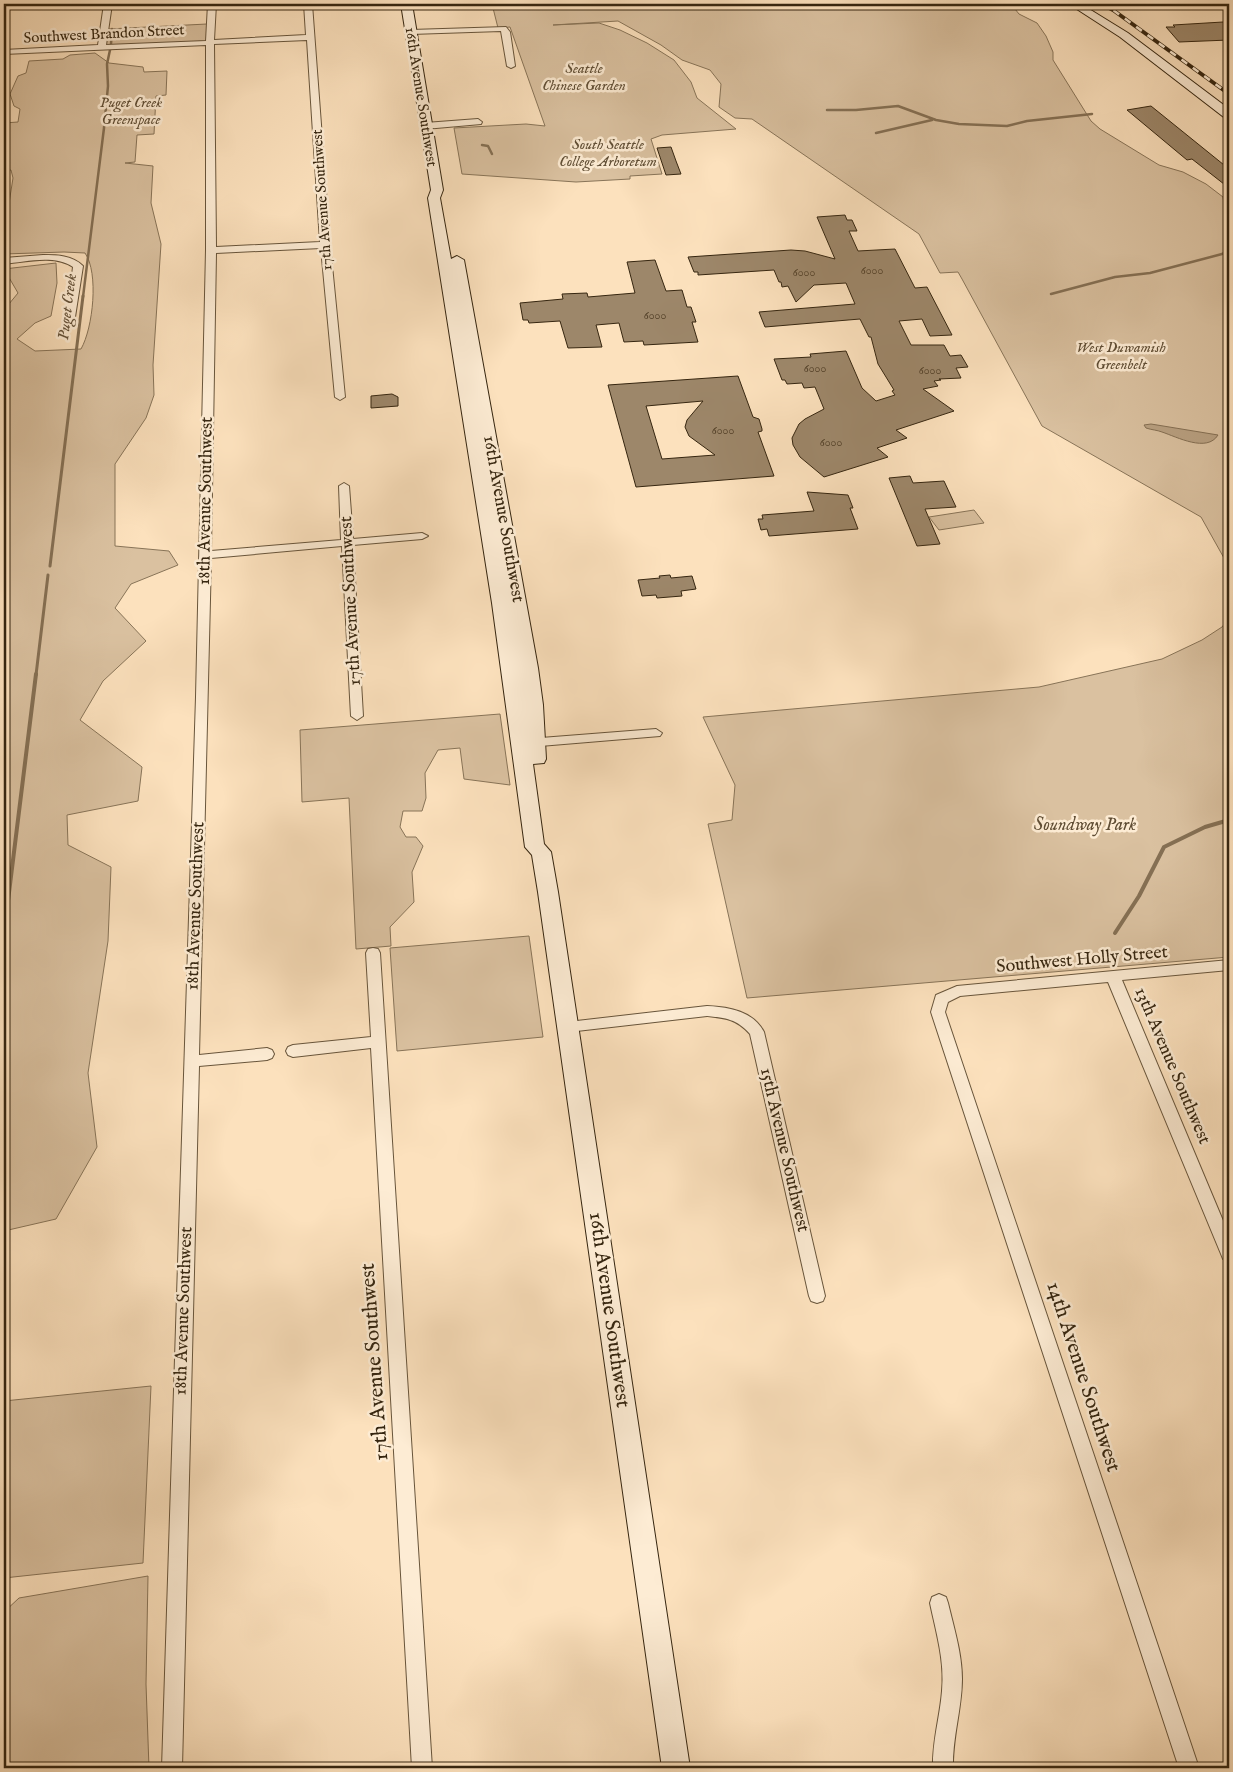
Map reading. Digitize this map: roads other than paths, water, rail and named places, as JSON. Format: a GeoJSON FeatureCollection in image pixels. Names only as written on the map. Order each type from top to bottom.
{"type":"FeatureCollection","features":[{"type":"Feature","properties":{"kind":"street"},"geometry":{"type":"LineString","coordinates":[[102,48],[108,4]]}},
{"type":"Feature","properties":{"kind":"street","name":"18th Avenue Southwest"},"geometry":{"type":"LineString","coordinates":[[172,1768],[191,1061],[197,920],[211,250],[210,42],[212,4]]}},
{"type":"Feature","properties":{"kind":"street","name":"17th Avenue Southwest"},"geometry":{"type":"LineString","coordinates":[[308,4],[325,245],[340,397]]}},
{"type":"Feature","properties":{"kind":"street","name":"16th Avenue Southwest"},"geometry":{"type":"LineString","coordinates":[[406,4],[437,190],[434,198],[456,341],[512,670],[529,743],[544,836],[545,846],[541,852],[676,1768]]}},
{"type":"Feature","properties":{"kind":"street"},"geometry":{"type":"LineString","coordinates":[[1074,4],[1124,35],[1229,115]]}},
{"type":"Feature","properties":{"kind":"street"},"geometry":{"type":"LineString","coordinates":[[411,32],[503,28],[506,32],[511,66]]}},
{"type":"Feature","properties":{"kind":"street","name":"Southwest Brandon Street"},"geometry":{"type":"LineString","coordinates":[[4,52],[310,37]]}},
{"type":"Feature","properties":{"kind":"street"},"geometry":{"type":"LineString","coordinates":[[425,126],[478,122]]}},
{"type":"Feature","properties":{"kind":"street"},"geometry":{"type":"LineString","coordinates":[[211,250],[325,245]]}},
{"type":"Feature","properties":{"kind":"street"},"geometry":{"type":"LineString","coordinates":[[4,261],[67,258],[78,266],[72,315]]}},
{"type":"Feature","properties":{"kind":"street","name":"17th Avenue Southwest"},"geometry":{"type":"LineString","coordinates":[[344,486],[357,716]]}},
{"type":"Feature","properties":{"kind":"street"},"geometry":{"type":"LineString","coordinates":[[204,554],[422,536]]}},
{"type":"Feature","properties":{"kind":"street"},"geometry":{"type":"LineString","coordinates":[[529,743],[656,733]]}},
{"type":"Feature","properties":{"kind":"street","name":"17th Avenue Southwest"},"geometry":{"type":"LineString","coordinates":[[373,953],[422,1768]]}},
{"type":"Feature","properties":{"kind":"street","name":"Southwest Holly Street"},"geometry":{"type":"LineString","coordinates":[[941,999],[957,991],[1229,965]]}},
{"type":"Feature","properties":{"kind":"street","name":"13th Avenue Southwest"},"geometry":{"type":"LineString","coordinates":[[1113,976],[1229,1254]]}},
{"type":"Feature","properties":{"kind":"street","name":"14th Avenue Southwest"},"geometry":{"type":"LineString","coordinates":[[941,999],[938,1012],[1189,1768]]}},
{"type":"Feature","properties":{"kind":"street","name":"15th Avenue Southwest"},"geometry":{"type":"LineString","coordinates":[[568,1027],[707,1011],[736,1015],[745,1019],[757,1032],[817,1296]]}},
{"type":"Feature","properties":{"kind":"street"},"geometry":{"type":"LineString","coordinates":[[293,1051],[379,1042]]}},
{"type":"Feature","properties":{"kind":"street"},"geometry":{"type":"LineString","coordinates":[[191,1061],[267,1054]]}},
{"type":"Feature","properties":{"kind":"street"},"geometry":{"type":"LineString","coordinates":[[939,1603],[952,1664],[953,1691],[942,1746],[943,1768]]}},
{"type":"Feature","properties":{"kind":"waterway","name":"Puget Creek"},"geometry":{"type":"LineString","coordinates":[[111,44],[112,29]]}},
{"type":"Feature","properties":{"kind":"waterway","name":"Puget Creek"},"geometry":{"type":"LineString","coordinates":[[83,297],[104,128],[108,86],[107,64],[110,50]]}},
{"type":"Feature","properties":{"kind":"waterway"},"geometry":{"type":"LineString","coordinates":[[827,110],[856,110],[898,106],[936,120],[959,124],[1007,126],[1027,121],[1092,114]]}},
{"type":"Feature","properties":{"kind":"waterway"},"geometry":{"type":"LineString","coordinates":[[876,133],[932,120]]}},
{"type":"Feature","properties":{"kind":"waterway"},"geometry":{"type":"LineString","coordinates":[[482,145],[488,146],[492,154]]}},
{"type":"Feature","properties":{"kind":"waterway"},"geometry":{"type":"LineString","coordinates":[[1051,294],[1115,277],[1150,273],[1222,254],[1229,250]]}},
{"type":"Feature","properties":{"kind":"waterway","name":"Puget Creek"},"geometry":{"type":"LineString","coordinates":[[50,566],[83,296]]}},
{"type":"Feature","properties":{"kind":"waterway","name":"Puget Creek"},"geometry":{"type":"LineString","coordinates":[[36,675],[48,575]]}},
{"type":"Feature","properties":{"kind":"waterway","name":"Puget Creek"},"geometry":{"type":"LineString","coordinates":[[4,933],[36,674]]}},
{"type":"Feature","properties":{"kind":"waterway"},"geometry":{"type":"LineString","coordinates":[[1115,933],[1139,896],[1164,847],[1205,827],[1229,820]]}},
{"type":"Feature","properties":{"kind":"railway"},"geometry":{"type":"LineString","coordinates":[[1101,4],[1113,10],[1229,94]]}},
{"type":"Feature","properties":{"kind":"park label","name":"Seattle Chinese Garden"},"geometry":{"type":"Point","coordinates":[584,76]}},
{"type":"Feature","properties":{"kind":"park label","name":"Puget Creek Greenspace"},"geometry":{"type":"Point","coordinates":[131,110]}},
{"type":"Feature","properties":{"kind":"park label","name":"South Seattle College Arboretum"},"geometry":{"type":"Point","coordinates":[608,152]}},
{"type":"Feature","properties":{"kind":"park label","name":"West Duwamish Greenbelt"},"geometry":{"type":"Point","coordinates":[1121,356]}},
{"type":"Feature","properties":{"kind":"park label","name":"Soundway Park"},"geometry":{"type":"Point","coordinates":[1085,825]}}]}
